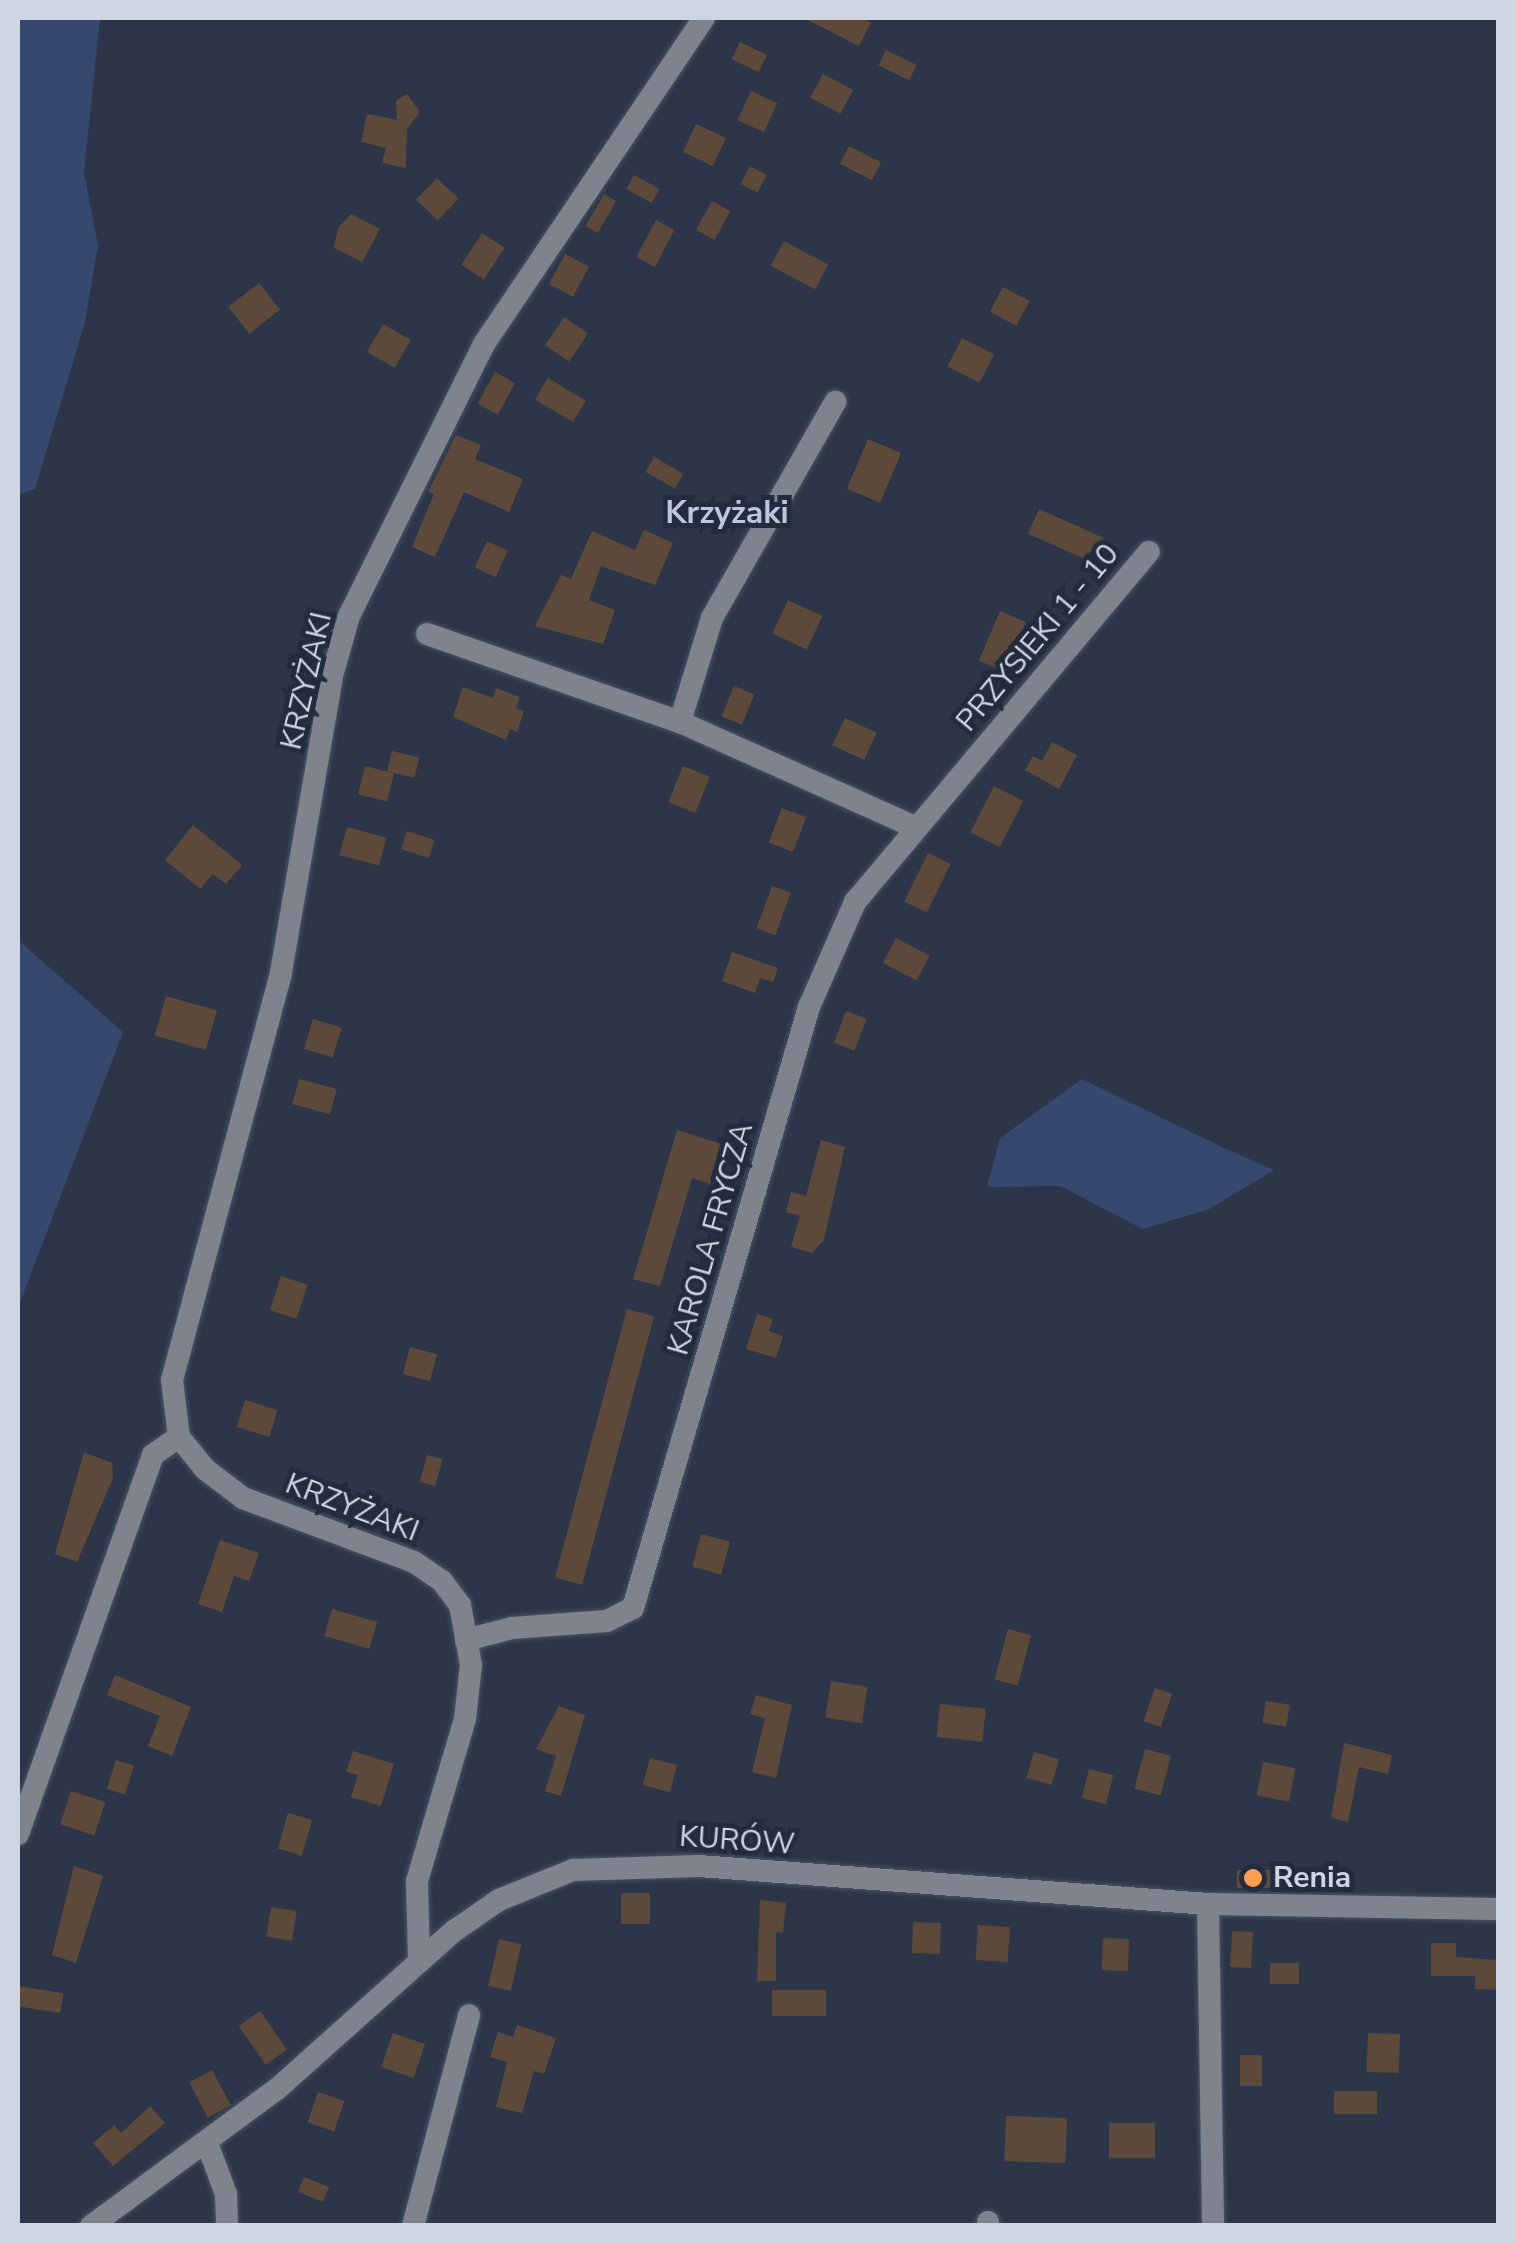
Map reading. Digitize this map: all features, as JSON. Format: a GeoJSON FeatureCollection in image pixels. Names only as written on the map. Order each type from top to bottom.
{"type":"FeatureCollection","features":[{"type":"Feature","properties":{"kind":"street","name":"KRZYŻAKI"},"geometry":{"type":"LineString","coordinates":[[419,1959],[418,1881],[465,1718],[466,1640],[460,1605],[442,1581],[414,1562],[244,1498],[205,1469],[179,1437],[172,1380],[281,972],[332,676],[350,616],[484,344],[704,18]]}},
{"type":"Feature","properties":{"kind":"street"},"geometry":{"type":"LineString","coordinates":[[680,722],[712,618],[835,402]]}},
{"type":"Feature","properties":{"kind":"street","name":"PRZYSIEKI 1 - 10"},"geometry":{"type":"LineString","coordinates":[[973,762],[1149,552]]}},
{"type":"Feature","properties":{"kind":"street"},"geometry":{"type":"LineString","coordinates":[[427,634],[680,722],[913,826]]}},
{"type":"Feature","properties":{"kind":"street","name":"KAROLA FRYCZA"},"geometry":{"type":"LineString","coordinates":[[466,1640],[512,1628],[608,1621],[633,1608],[809,1007],[855,902],[913,826],[973,762]]}},
{"type":"Feature","properties":{"kind":"street"},"geometry":{"type":"LineString","coordinates":[[18,1834],[153,1454],[179,1437]]}},
{"type":"Feature","properties":{"kind":"street","name":"KURÓW"},"geometry":{"type":"LineString","coordinates":[[91,2226],[206,2143],[454,1931],[532,1883],[618,1865],[1208,1904],[1498,1909]]}},
{"type":"Feature","properties":{"kind":"street"},"geometry":{"type":"LineString","coordinates":[[1208,1904],[1213,2226]]}},
{"type":"Feature","properties":{"kind":"street"},"geometry":{"type":"LineString","coordinates":[[421,1912],[454,1931]]}},
{"type":"Feature","properties":{"kind":"street"},"geometry":{"type":"LineString","coordinates":[[413,2226],[469,2016]]}},
{"type":"Feature","properties":{"kind":"street"},"geometry":{"type":"LineString","coordinates":[[206,2143],[226,2194],[227,2226]]}},
{"type":"Feature","properties":{"kind":"shaded area"},"geometry":{"type":"Polygon","coordinates":[[[18,18],[100,18],[84,172],[98,246],[85,322],[35,489],[18,495],[18,18]]]}},
{"type":"Feature","properties":{"kind":"shaded area"},"geometry":{"type":"Polygon","coordinates":[[[18,940],[123,1032],[18,1308],[18,940]]]}},
{"type":"Feature","properties":{"kind":"shaded area"},"geometry":{"type":"Polygon","coordinates":[[[1082,1079],[1274,1170],[1209,1209],[1143,1229],[1060,1186],[987,1187],[1000,1138],[1082,1079]]]}},
{"type":"Feature","properties":{"kind":"building"},"geometry":{"type":"Polygon","coordinates":[[[804,18],[862,18],[871,23],[859,46],[804,18]]]}},
{"type":"Feature","properties":{"kind":"building"},"geometry":{"type":"Polygon","coordinates":[[[740,42],[767,55],[759,72],[732,59],[740,42]]]}},
{"type":"Feature","properties":{"kind":"building"},"geometry":{"type":"Polygon","coordinates":[[[886,50],[917,65],[909,80],[879,65],[886,50]]]}},
{"type":"Feature","properties":{"kind":"building"},"geometry":{"type":"Polygon","coordinates":[[[823,74],[853,90],[840,114],[810,98],[823,74]]]}},
{"type":"Feature","properties":{"kind":"building"},"geometry":{"type":"Polygon","coordinates":[[[751,91],[777,103],[764,132],[737,120],[751,91]]]}},
{"type":"Feature","properties":{"kind":"building"},"geometry":{"type":"Polygon","coordinates":[[[407,94],[420,112],[407,129],[406,168],[382,163],[386,148],[361,142],[367,114],[397,120],[396,101],[407,94]]]}},
{"type":"Feature","properties":{"kind":"building"},"geometry":{"type":"Polygon","coordinates":[[[696,124],[726,138],[713,166],[683,152],[696,124]]]}},
{"type":"Feature","properties":{"kind":"building"},"geometry":{"type":"Polygon","coordinates":[[[849,146],[881,162],[872,180],[840,164],[849,146]]]}},
{"type":"Feature","properties":{"kind":"building"},"geometry":{"type":"Polygon","coordinates":[[[750,166],[767,175],[757,193],[741,184],[750,166]]]}},
{"type":"Feature","properties":{"kind":"building"},"geometry":{"type":"Polygon","coordinates":[[[634,175],[659,189],[652,203],[626,189],[634,175]]]}},
{"type":"Feature","properties":{"kind":"building"},"geometry":{"type":"Polygon","coordinates":[[[437,178],[459,199],[438,220],[416,200],[437,178]]]}},
{"type":"Feature","properties":{"kind":"building"},"geometry":{"type":"Polygon","coordinates":[[[604,194],[616,201],[598,233],[586,226],[604,194]]]}},
{"type":"Feature","properties":{"kind":"building"},"geometry":{"type":"Polygon","coordinates":[[[712,201],[730,211],[714,240],[696,230],[712,201]]]}},
{"type":"Feature","properties":{"kind":"building"},"geometry":{"type":"Polygon","coordinates":[[[351,214],[380,229],[362,262],[334,248],[338,228],[351,214]]]}},
{"type":"Feature","properties":{"kind":"building"},"geometry":{"type":"Polygon","coordinates":[[[656,220],[675,230],[655,267],[636,257],[656,220]]]}},
{"type":"Feature","properties":{"kind":"building"},"geometry":{"type":"Polygon","coordinates":[[[482,233],[505,248],[484,280],[461,265],[482,233]]]}},
{"type":"Feature","properties":{"kind":"building"},"geometry":{"type":"Polygon","coordinates":[[[784,241],[828,264],[815,289],[771,266],[784,241]]]}},
{"type":"Feature","properties":{"kind":"building"},"geometry":{"type":"Polygon","coordinates":[[[565,254],[589,267],[573,297],[549,284],[565,254]]]}},
{"type":"Feature","properties":{"kind":"building"},"geometry":{"type":"Polygon","coordinates":[[[259,283],[280,310],[249,334],[228,307],[259,283]]]}},
{"type":"Feature","properties":{"kind":"building"},"geometry":{"type":"Polygon","coordinates":[[[1003,287],[1029,301],[1016,326],[990,312],[1003,287]]]}},
{"type":"Feature","properties":{"kind":"building"},"geometry":{"type":"Polygon","coordinates":[[[564,317],[588,333],[569,361],[545,345],[564,317]]]}},
{"type":"Feature","properties":{"kind":"building"},"geometry":{"type":"Polygon","coordinates":[[[383,324],[411,340],[395,368],[367,352],[383,324]]]}},
{"type":"Feature","properties":{"kind":"building"},"geometry":{"type":"Polygon","coordinates":[[[962,338],[994,354],[980,383],[947,367],[962,338]]]}},
{"type":"Feature","properties":{"kind":"building"},"geometry":{"type":"Polygon","coordinates":[[[495,372],[515,383],[498,415],[478,403],[495,372]]]}},
{"type":"Feature","properties":{"kind":"building"},"geometry":{"type":"Polygon","coordinates":[[[548,378],[586,401],[573,422],[535,399],[548,378]]]}},
{"type":"Feature","properties":{"kind":"building"},"geometry":{"type":"Polygon","coordinates":[[[456,435],[481,445],[475,459],[523,479],[509,512],[464,492],[435,557],[412,547],[434,494],[428,492],[456,435]]]}},
{"type":"Feature","properties":{"kind":"building"},"geometry":{"type":"Polygon","coordinates":[[[868,439],[901,453],[880,503],[847,489],[868,439]]]}},
{"type":"Feature","properties":{"kind":"building"},"geometry":{"type":"Polygon","coordinates":[[[654,457],[683,474],[675,489],[646,472],[654,457]]]}},
{"type":"Feature","properties":{"kind":"building"},"geometry":{"type":"Polygon","coordinates":[[[1039,509],[1104,538],[1093,563],[1028,534],[1039,509]]]}},
{"type":"Feature","properties":{"kind":"building"},"geometry":{"type":"Polygon","coordinates":[[[644,530],[673,543],[655,585],[601,566],[589,600],[615,610],[603,644],[535,626],[561,575],[571,579],[592,531],[635,550],[644,530]]]}},
{"type":"Feature","properties":{"kind":"building"},"geometry":{"type":"Polygon","coordinates":[[[487,541],[508,551],[496,577],[475,567],[487,541]]]}},
{"type":"Feature","properties":{"kind":"building"},"geometry":{"type":"Polygon","coordinates":[[[788,600],[822,616],[807,650],[772,634],[788,600]]]}},
{"type":"Feature","properties":{"kind":"building"},"geometry":{"type":"Polygon","coordinates":[[[1000,611],[1026,622],[1005,672],[979,661],[1000,611]]]}},
{"type":"Feature","properties":{"kind":"building"},"geometry":{"type":"Polygon","coordinates":[[[734,686],[754,694],[742,725],[722,717],[734,686]]]}},
{"type":"Feature","properties":{"kind":"building"},"geometry":{"type":"Polygon","coordinates":[[[463,687],[493,698],[496,688],[520,697],[516,708],[524,711],[517,732],[510,729],[506,740],[453,717],[463,687]]]}},
{"type":"Feature","properties":{"kind":"building"},"geometry":{"type":"Polygon","coordinates":[[[845,718],[877,733],[864,760],[832,745],[845,718]]]}},
{"type":"Feature","properties":{"kind":"building"},"geometry":{"type":"Polygon","coordinates":[[[1052,742],[1077,755],[1059,789],[1025,770],[1033,756],[1042,761],[1052,742]]]}},
{"type":"Feature","properties":{"kind":"building"},"geometry":{"type":"Polygon","coordinates":[[[392,751],[419,757],[415,778],[387,771],[392,751]]]}},
{"type":"Feature","properties":{"kind":"building"},"geometry":{"type":"Polygon","coordinates":[[[365,766],[394,773],[387,801],[358,794],[365,766]]]}},
{"type":"Feature","properties":{"kind":"building"},"geometry":{"type":"Polygon","coordinates":[[[683,766],[710,777],[695,813],[668,802],[683,766]]]}},
{"type":"Feature","properties":{"kind":"building"},"geometry":{"type":"Polygon","coordinates":[[[994,786],[1023,801],[1000,847],[970,832],[994,786]]]}},
{"type":"Feature","properties":{"kind":"building"},"geometry":{"type":"Polygon","coordinates":[[[782,808],[806,817],[793,852],[769,843],[782,808]]]}},
{"type":"Feature","properties":{"kind":"building"},"geometry":{"type":"Polygon","coordinates":[[[193,825],[242,865],[226,884],[213,874],[200,889],[165,860],[193,825]]]}},
{"type":"Feature","properties":{"kind":"building"},"geometry":{"type":"Polygon","coordinates":[[[347,827],[387,838],[379,866],[339,855],[347,827]]]}},
{"type":"Feature","properties":{"kind":"building"},"geometry":{"type":"Polygon","coordinates":[[[407,831],[435,840],[429,858],[401,849],[407,831]]]}},
{"type":"Feature","properties":{"kind":"building"},"geometry":{"type":"Polygon","coordinates":[[[928,853],[950,864],[927,912],[904,902],[928,853]]]}},
{"type":"Feature","properties":{"kind":"building"},"geometry":{"type":"Polygon","coordinates":[[[772,886],[791,893],[775,935],[757,928],[772,886]]]}},
{"type":"Feature","properties":{"kind":"building"},"geometry":{"type":"Polygon","coordinates":[[[896,938],[930,956],[916,981],[883,963],[896,938]]]}},
{"type":"Feature","properties":{"kind":"building"},"geometry":{"type":"Polygon","coordinates":[[[732,952],[778,968],[773,982],[760,978],[755,993],[722,981],[732,952]]]}},
{"type":"Feature","properties":{"kind":"building"},"geometry":{"type":"Polygon","coordinates":[[[166,996],[217,1011],[206,1050],[155,1035],[166,996]]]}},
{"type":"Feature","properties":{"kind":"building"},"geometry":{"type":"Polygon","coordinates":[[[846,1011],[867,1019],[854,1051],[834,1043],[846,1011]]]}},
{"type":"Feature","properties":{"kind":"building"},"geometry":{"type":"Polygon","coordinates":[[[313,1019],[342,1028],[333,1057],[304,1049],[313,1019]]]}},
{"type":"Feature","properties":{"kind":"building"},"geometry":{"type":"Polygon","coordinates":[[[299,1079],[337,1089],[330,1114],[292,1104],[299,1079]]]}},
{"type":"Feature","properties":{"kind":"building"},"geometry":{"type":"Polygon","coordinates":[[[677,1130],[722,1144],[710,1184],[692,1178],[660,1286],[633,1279],[677,1130]]]}},
{"type":"Feature","properties":{"kind":"building"},"geometry":{"type":"Polygon","coordinates":[[[821,1140],[845,1147],[824,1240],[812,1253],[791,1247],[800,1216],[786,1212],[791,1192],[806,1196],[821,1140]]]}},
{"type":"Feature","properties":{"kind":"building"},"geometry":{"type":"Polygon","coordinates":[[[281,1276],[308,1285],[297,1319],[270,1310],[281,1276]]]}},
{"type":"Feature","properties":{"kind":"building"},"geometry":{"type":"Polygon","coordinates":[[[627,1309],[654,1316],[582,1585],[555,1578],[627,1309]]]}},
{"type":"Feature","properties":{"kind":"building"},"geometry":{"type":"Polygon","coordinates":[[[757,1314],[773,1319],[769,1331],[783,1336],[776,1358],[746,1349],[757,1314]]]}},
{"type":"Feature","properties":{"kind":"building"},"geometry":{"type":"Polygon","coordinates":[[[410,1347],[437,1354],[430,1381],[403,1374],[410,1347]]]}},
{"type":"Feature","properties":{"kind":"building"},"geometry":{"type":"Polygon","coordinates":[[[245,1400],[278,1410],[269,1437],[237,1427],[245,1400]]]}},
{"type":"Feature","properties":{"kind":"building"},"geometry":{"type":"Polygon","coordinates":[[[84,1452],[112,1463],[113,1478],[77,1562],[55,1554],[84,1452]]]}},
{"type":"Feature","properties":{"kind":"building"},"geometry":{"type":"Polygon","coordinates":[[[427,1455],[442,1459],[435,1486],[420,1482],[427,1455]]]}},
{"type":"Feature","properties":{"kind":"building"},"geometry":{"type":"Polygon","coordinates":[[[701,1534],[730,1542],[721,1575],[692,1567],[701,1534]]]}},
{"type":"Feature","properties":{"kind":"building"},"geometry":{"type":"Polygon","coordinates":[[[220,1540],[259,1553],[249,1581],[234,1576],[222,1612],[198,1604],[220,1540]]]}},
{"type":"Feature","properties":{"kind":"building"},"geometry":{"type":"Polygon","coordinates":[[[332,1609],[377,1622],[369,1649],[324,1636],[332,1609]]]}},
{"type":"Feature","properties":{"kind":"building"},"geometry":{"type":"Polygon","coordinates":[[[1008,1629],[1031,1635],[1018,1685],[995,1679],[1008,1629]]]}},
{"type":"Feature","properties":{"kind":"building"},"geometry":{"type":"Polygon","coordinates":[[[115,1675],[191,1707],[172,1756],[148,1746],[160,1716],[107,1695],[115,1675]]]}},
{"type":"Feature","properties":{"kind":"building"},"geometry":{"type":"Polygon","coordinates":[[[831,1681],[868,1687],[862,1723],[825,1718],[831,1681]]]}},
{"type":"Feature","properties":{"kind":"building"},"geometry":{"type":"Polygon","coordinates":[[[1155,1688],[1172,1694],[1161,1727],[1144,1721],[1155,1688]]]}},
{"type":"Feature","properties":{"kind":"building"},"geometry":{"type":"Polygon","coordinates":[[[756,1695],[792,1705],[776,1778],[752,1772],[765,1718],[750,1714],[756,1695]]]}},
{"type":"Feature","properties":{"kind":"building"},"geometry":{"type":"Polygon","coordinates":[[[1266,1701],[1290,1705],[1286,1726],[1263,1723],[1266,1701]]]}},
{"type":"Feature","properties":{"kind":"building"},"geometry":{"type":"Polygon","coordinates":[[[940,1704],[986,1709],[982,1742],[937,1737],[940,1704]]]}},
{"type":"Feature","properties":{"kind":"building"},"geometry":{"type":"Polygon","coordinates":[[[559,1706],[585,1715],[561,1796],[545,1791],[556,1756],[536,1749],[559,1706]]]}},
{"type":"Feature","properties":{"kind":"building"},"geometry":{"type":"Polygon","coordinates":[[[1344,1743],[1392,1755],[1388,1774],[1359,1767],[1348,1822],[1331,1818],[1344,1743]]]}},
{"type":"Feature","properties":{"kind":"building"},"geometry":{"type":"Polygon","coordinates":[[[1145,1749],[1171,1756],[1160,1796],[1134,1789],[1145,1749]]]}},
{"type":"Feature","properties":{"kind":"building"},"geometry":{"type":"Polygon","coordinates":[[[353,1751],[394,1764],[381,1806],[351,1797],[358,1775],[346,1772],[353,1751]]]}},
{"type":"Feature","properties":{"kind":"building"},"geometry":{"type":"Polygon","coordinates":[[[1034,1752],[1059,1759],[1052,1785],[1027,1778],[1034,1752]]]}},
{"type":"Feature","properties":{"kind":"building"},"geometry":{"type":"Polygon","coordinates":[[[650,1758],[677,1765],[670,1792],[643,1785],[650,1758]]]}},
{"type":"Feature","properties":{"kind":"building"},"geometry":{"type":"Polygon","coordinates":[[[116,1760],[134,1766],[125,1794],[107,1789],[116,1760]]]}},
{"type":"Feature","properties":{"kind":"building"},"geometry":{"type":"Polygon","coordinates":[[[1263,1762],[1295,1768],[1289,1802],[1257,1795],[1263,1762]]]}},
{"type":"Feature","properties":{"kind":"building"},"geometry":{"type":"Polygon","coordinates":[[[1089,1769],[1113,1775],[1106,1804],[1082,1798],[1089,1769]]]}},
{"type":"Feature","properties":{"kind":"building"},"geometry":{"type":"Polygon","coordinates":[[[71,1791],[105,1802],[94,1835],[60,1824],[71,1791]]]}},
{"type":"Feature","properties":{"kind":"building"},"geometry":{"type":"Polygon","coordinates":[[[288,1813],[312,1820],[302,1855],[278,1849],[288,1813]]]}},
{"type":"Feature","properties":{"kind":"building"},"geometry":{"type":"Polygon","coordinates":[[[74,1866],[103,1876],[76,1963],[52,1955],[74,1866]]]}},
{"type":"Feature","properties":{"kind":"building"},"geometry":{"type":"Polygon","coordinates":[[[1237,1870],[1274,1870],[1274,1888],[1237,1888],[1237,1870]]]}},
{"type":"Feature","properties":{"kind":"building"},"geometry":{"type":"Polygon","coordinates":[[[621,1893],[650,1893],[650,1924],[621,1924],[621,1893]]]}},
{"type":"Feature","properties":{"kind":"building"},"geometry":{"type":"Polygon","coordinates":[[[760,1900],[786,1903],[783,1933],[776,1932],[776,1981],[757,1981],[760,1900]]]}},
{"type":"Feature","properties":{"kind":"building"},"geometry":{"type":"Polygon","coordinates":[[[271,1907],[297,1911],[292,1941],[266,1937],[271,1907]]]}},
{"type":"Feature","properties":{"kind":"building"},"geometry":{"type":"Polygon","coordinates":[[[913,1922],[941,1923],[940,1954],[912,1953],[913,1922]]]}},
{"type":"Feature","properties":{"kind":"building"},"geometry":{"type":"Polygon","coordinates":[[[978,1925],[1010,1927],[1007,1962],[976,1960],[978,1925]]]}},
{"type":"Feature","properties":{"kind":"building"},"geometry":{"type":"Polygon","coordinates":[[[1232,1931],[1253,1932],[1251,1968],[1230,1967],[1232,1931]]]}},
{"type":"Feature","properties":{"kind":"building"},"geometry":{"type":"Polygon","coordinates":[[[1103,1938],[1129,1939],[1128,1971],[1102,1970],[1103,1938]]]}},
{"type":"Feature","properties":{"kind":"building"},"geometry":{"type":"Polygon","coordinates":[[[499,1939],[521,1944],[511,1991],[488,1986],[499,1939]]]}},
{"type":"Feature","properties":{"kind":"building"},"geometry":{"type":"Polygon","coordinates":[[[1431,1943],[1456,1943],[1456,1957],[1498,1960],[1498,1990],[1475,1989],[1475,1976],[1431,1976],[1431,1943]]]}},
{"type":"Feature","properties":{"kind":"building"},"geometry":{"type":"Polygon","coordinates":[[[1270,1963],[1299,1963],[1299,1984],[1270,1984],[1270,1963]]]}},
{"type":"Feature","properties":{"kind":"building"},"geometry":{"type":"Polygon","coordinates":[[[18,1986],[63,1993],[60,2013],[18,2006],[18,1986]]]}},
{"type":"Feature","properties":{"kind":"building"},"geometry":{"type":"Polygon","coordinates":[[[772,1990],[826,1990],[826,2016],[772,2016],[772,1990]]]}},
{"type":"Feature","properties":{"kind":"building"},"geometry":{"type":"Polygon","coordinates":[[[260,2011],[287,2050],[266,2064],[239,2026],[260,2011]]]}},
{"type":"Feature","properties":{"kind":"building"},"geometry":{"type":"Polygon","coordinates":[[[517,2025],[556,2038],[544,2074],[534,2071],[522,2113],[496,2107],[507,2062],[490,2057],[498,2032],[513,2037],[517,2025]]]}},
{"type":"Feature","properties":{"kind":"building"},"geometry":{"type":"Polygon","coordinates":[[[393,2033],[425,2044],[413,2078],[381,2067],[393,2033]]]}},
{"type":"Feature","properties":{"kind":"building"},"geometry":{"type":"Polygon","coordinates":[[[1368,2033],[1400,2034],[1399,2073],[1367,2072],[1368,2033]]]}},
{"type":"Feature","properties":{"kind":"building"},"geometry":{"type":"Polygon","coordinates":[[[1240,2055],[1262,2055],[1262,2086],[1240,2086],[1240,2055]]]}},
{"type":"Feature","properties":{"kind":"building"},"geometry":{"type":"Polygon","coordinates":[[[212,2070],[231,2105],[208,2118],[189,2082],[212,2070]]]}},
{"type":"Feature","properties":{"kind":"building"},"geometry":{"type":"Polygon","coordinates":[[[1334,2091],[1377,2091],[1377,2114],[1334,2114],[1334,2091]]]}},
{"type":"Feature","properties":{"kind":"building"},"geometry":{"type":"Polygon","coordinates":[[[318,2092],[344,2101],[334,2131],[308,2122],[318,2092]]]}},
{"type":"Feature","properties":{"kind":"building"},"geometry":{"type":"Polygon","coordinates":[[[150,2106],[165,2123],[113,2166],[93,2143],[114,2125],[121,2133],[150,2106]]]}},
{"type":"Feature","properties":{"kind":"building"},"geometry":{"type":"Polygon","coordinates":[[[1006,2116],[1067,2118],[1065,2163],[1004,2161],[1006,2116]]]}},
{"type":"Feature","properties":{"kind":"building"},"geometry":{"type":"Polygon","coordinates":[[[1109,2123],[1155,2123],[1155,2158],[1109,2158],[1109,2123]]]}},
{"type":"Feature","properties":{"kind":"building"},"geometry":{"type":"Polygon","coordinates":[[[304,2177],[329,2187],[323,2202],[298,2192],[304,2177]]]}},
{"type":"Feature","properties":{"kind":"place","name":"Renia"},"geometry":{"type":"Point","coordinates":[1253,1878]}},
{"type":"Feature","properties":{"kind":"district","name":"Krzyżaki"},"geometry":{"type":"Point","coordinates":[727,513]}}]}
